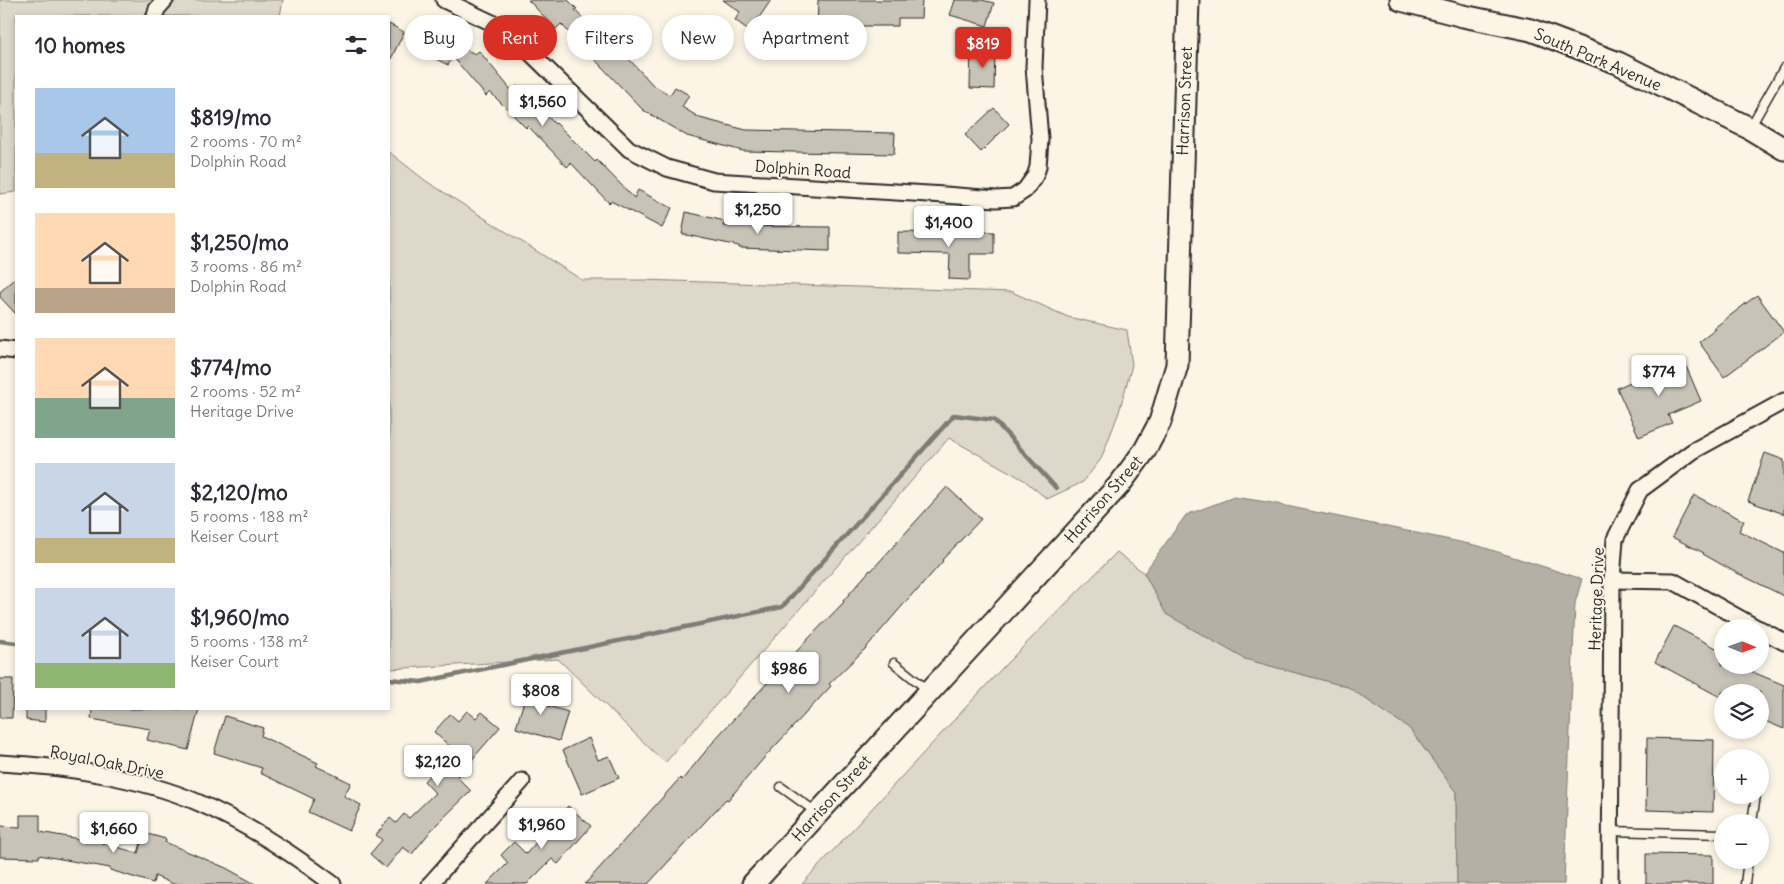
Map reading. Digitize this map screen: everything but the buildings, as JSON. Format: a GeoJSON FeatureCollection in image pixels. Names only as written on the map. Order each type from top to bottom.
{"type":"FeatureCollection","features":[{"type":"Feature","properties":{"kind":"street"},"geometry":{"type":"LineString","coordinates":[[155,15],[157,9],[165,0]]}},
{"type":"Feature","properties":{"kind":"street","name":"Dolphin Road"},"geometry":{"type":"LineString","coordinates":[[444,0],[507,30],[629,149],[667,168],[714,181],[945,195],[996,200],[1012,198],[1025,190],[1035,176],[1038,167],[1040,140],[1034,68],[1037,0]]}},
{"type":"Feature","properties":{"kind":"street","name":"Harrison Street"},"geometry":{"type":"LineString","coordinates":[[752,884],[1120,484],[1145,450],[1160,422],[1177,365],[1188,0]]}},
{"type":"Feature","properties":{"kind":"street","name":"South Park Avenue"},"geometry":{"type":"LineString","coordinates":[[1401,0],[1463,16],[1531,30],[1618,63],[1750,128],[1784,149]]}},
{"type":"Feature","properties":{"kind":"street"},"geometry":{"type":"LineString","coordinates":[[0,349],[15,351]]}},
{"type":"Feature","properties":{"kind":"street","name":"Heritage Drive"},"geometry":{"type":"LineString","coordinates":[[1610,884],[1612,580],[1615,539],[1640,490],[1693,451],[1784,401]]}},
{"type":"Feature","properties":{"kind":"street"},"geometry":{"type":"LineString","coordinates":[[1612,580],[1673,581],[1743,619]]}},
{"type":"Feature","properties":{"kind":"street"},"geometry":{"type":"LineString","coordinates":[[1769,634],[1784,642]]}},
{"type":"Feature","properties":{"kind":"street","name":"Royal Oak Drive"},"geometry":{"type":"LineString","coordinates":[[0,763],[78,771],[166,790],[197,802],[256,831],[333,884]]}},
{"type":"Feature","properties":{"kind":"street"},"geometry":{"type":"LineString","coordinates":[[430,884],[522,781]]}},
{"type":"Feature","properties":{"kind":"lane"},"geometry":{"type":"LineString","coordinates":[[1750,128],[1784,68]]}},
{"type":"Feature","properties":{"kind":"lane"},"geometry":{"type":"LineString","coordinates":[[894,663],[929,691]]}},
{"type":"Feature","properties":{"kind":"lane"},"geometry":{"type":"LineString","coordinates":[[781,787],[817,813]]}},
{"type":"Feature","properties":{"kind":"lane"},"geometry":{"type":"LineString","coordinates":[[1610,831],[1714,834]]}},
{"type":"Feature","properties":{"kind":"lane"},"geometry":{"type":"LineString","coordinates":[[1745,884],[1747,869]]}},
{"type":"Feature","properties":{"kind":"shaded area"},"geometry":{"type":"Polygon","coordinates":[[[0,0],[154,0],[148,7],[145,15],[15,15],[15,192],[0,194],[0,0]]]}},
{"type":"Feature","properties":{"kind":"shaded area"},"geometry":{"type":"Polygon","coordinates":[[[177,0],[283,0],[280,15],[164,15],[177,0]]]}},
{"type":"Feature","properties":{"kind":"shaded area"},"geometry":{"type":"Polygon","coordinates":[[[390,153],[426,181],[582,280],[643,280],[1012,292],[1068,317],[1127,330],[1132,365],[1119,412],[1101,459],[1083,482],[1047,499],[1024,480],[949,438],[665,763],[558,659],[390,669],[390,153]]]}},
{"type":"Feature","properties":{"kind":"shaded area"},"geometry":{"type":"Polygon","coordinates":[[[1234,497],[1267,502],[1479,546],[1582,579],[1575,603],[1564,884],[1457,884],[1456,792],[1409,728],[1348,687],[1245,659],[1166,614],[1144,573],[1186,515],[1234,497]]]}},
{"type":"Feature","properties":{"kind":"shaded area"},"geometry":{"type":"Polygon","coordinates":[[[1117,552],[1144,573],[1166,614],[1245,659],[1348,687],[1409,728],[1456,792],[1457,884],[802,884],[1005,665],[1117,552]]]}},
{"type":"Feature","properties":{"kind":"waterway"},"geometry":{"type":"LineString","coordinates":[[390,679],[421,682],[782,607],[954,415],[994,420],[1056,488]]}},
{"type":"Feature","properties":{"kind":"waterway"},"geometry":{"type":"LineString","coordinates":[[0,641],[15,643]]}}]}
